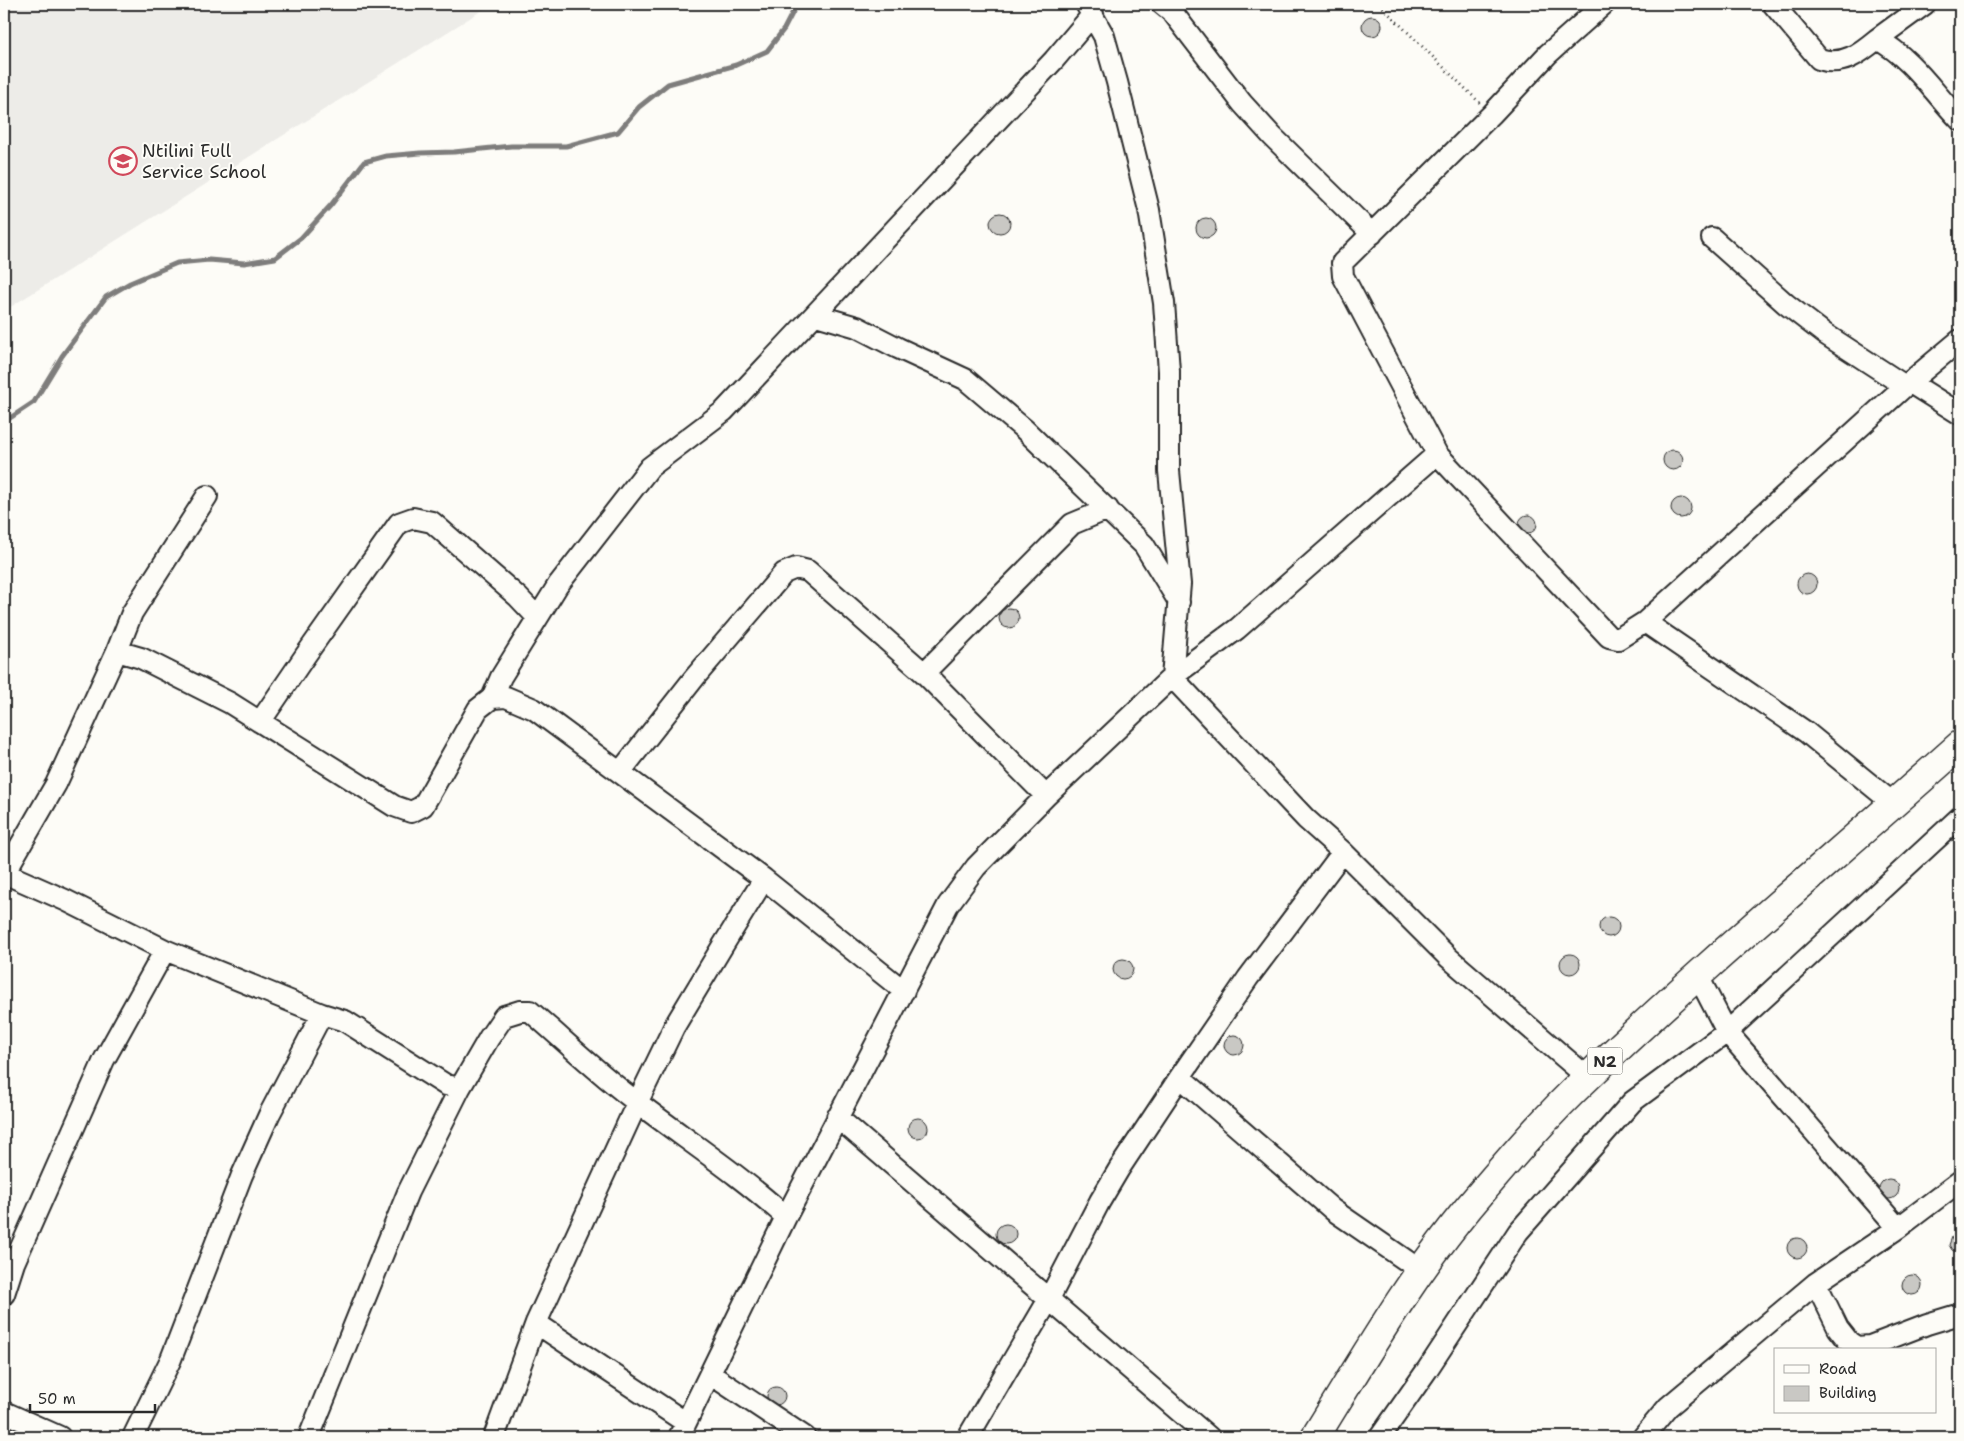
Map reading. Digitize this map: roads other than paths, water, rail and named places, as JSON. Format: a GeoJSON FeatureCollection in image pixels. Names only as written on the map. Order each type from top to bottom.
{"type":"FeatureCollection","features":[{"type":"Feature","properties":{"kind":"highway","name":"N2"},"geometry":{"type":"LineString","coordinates":[[1315,1437],[1420,1270],[1468,1209],[1525,1143],[1587,1077],[1960,744]]}},
{"type":"Feature","properties":{"kind":"street"},"geometry":{"type":"LineString","coordinates":[[1162,4],[1172,13],[1216,72],[1254,116],[1372,234]]}},
{"type":"Feature","properties":{"kind":"street"},"geometry":{"type":"LineString","coordinates":[[1604,4],[1548,54],[1492,114],[1342,263],[1342,276],[1437,454],[1609,637],[1618,639],[1645,622],[1907,384],[1960,340]]}},
{"type":"Feature","properties":{"kind":"street"},"geometry":{"type":"LineString","coordinates":[[1773,4],[1819,59],[1828,62],[1847,59],[1857,55],[1925,4]]}},
{"type":"Feature","properties":{"kind":"street"},"geometry":{"type":"LineString","coordinates":[[116,651],[141,658],[230,703],[394,806],[411,812],[423,806],[478,709],[492,698],[501,677],[558,585],[650,467],[724,411],[1054,60],[1090,9],[1104,36],[1113,65],[1147,201],[1164,303],[1169,371],[1170,471],[1180,584],[1172,678],[1306,820],[1343,852],[1450,958],[1587,1077]]}},
{"type":"Feature","properties":{"kind":"street"},"geometry":{"type":"LineString","coordinates":[[1877,39],[1897,50],[1908,60],[1960,120]]}},
{"type":"Feature","properties":{"kind":"street"},"geometry":{"type":"LineString","coordinates":[[1712,238],[1794,310],[1825,334],[1960,414]]}},
{"type":"Feature","properties":{"kind":"street"},"geometry":{"type":"LineString","coordinates":[[816,315],[857,327],[965,378],[1024,429],[1144,545],[1179,602]]}},
{"type":"Feature","properties":{"kind":"street"},"geometry":{"type":"LineString","coordinates":[[536,1323],[682,1430],[837,1116],[948,905],[976,867],[1046,796],[1172,678],[1238,629],[1437,454]]}},
{"type":"Feature","properties":{"kind":"street"},"geometry":{"type":"LineString","coordinates":[[207,496],[132,613],[56,784],[4,874],[65,900],[165,950],[322,1014],[345,1021],[446,1085],[460,1088]]}},
{"type":"Feature","properties":{"kind":"street"},"geometry":{"type":"LineString","coordinates":[[924,673],[1072,524],[1108,509]]}},
{"type":"Feature","properties":{"kind":"street"},"geometry":{"type":"LineString","coordinates":[[260,722],[399,523],[413,518],[432,522],[518,597],[537,617]]}},
{"type":"Feature","properties":{"kind":"street"},"geometry":{"type":"LineString","coordinates":[[621,771],[695,677],[784,573],[796,568],[808,571],[924,673],[1046,796]]}},
{"type":"Feature","properties":{"kind":"street"},"geometry":{"type":"LineString","coordinates":[[1645,622],[1806,732],[1894,804]]}},
{"type":"Feature","properties":{"kind":"street"},"geometry":{"type":"LineString","coordinates":[[492,698],[506,697],[534,709],[621,771],[764,879],[904,991]]}},
{"type":"Feature","properties":{"kind":"street"},"geometry":{"type":"LineString","coordinates":[[1380,1437],[1427,1370],[1518,1232],[1632,1102],[1727,1032],[1960,817]]}},
{"type":"Feature","properties":{"kind":"street"},"geometry":{"type":"LineString","coordinates":[[968,1437],[1048,1300],[1100,1202],[1180,1077],[1248,978],[1343,852]]}},
{"type":"Feature","properties":{"kind":"street"},"geometry":{"type":"LineString","coordinates":[[494,1437],[536,1323],[637,1103],[674,1027],[764,879]]}},
{"type":"Feature","properties":{"kind":"street"},"geometry":{"type":"LineString","coordinates":[[4,1294],[14,1263],[104,1060],[165,950]]}},
{"type":"Feature","properties":{"kind":"street"},"geometry":{"type":"LineString","coordinates":[[1698,976],[1727,1032],[1898,1228]]}},
{"type":"Feature","properties":{"kind":"street"},"geometry":{"type":"LineString","coordinates":[[309,1437],[408,1192],[460,1088],[488,1038],[504,1016],[520,1011],[530,1011],[637,1103],[686,1137],[722,1167],[757,1191],[786,1217]]}},
{"type":"Feature","properties":{"kind":"street"},"geometry":{"type":"LineString","coordinates":[[133,1437],[171,1359],[246,1167],[287,1077],[322,1014]]}},
{"type":"Feature","properties":{"kind":"street"},"geometry":{"type":"LineString","coordinates":[[1180,1077],[1333,1210],[1420,1270]]}},
{"type":"Feature","properties":{"kind":"street"},"geometry":{"type":"LineString","coordinates":[[837,1116],[1209,1437]]}},
{"type":"Feature","properties":{"kind":"street"},"geometry":{"type":"LineString","coordinates":[[1643,1437],[1668,1407],[1816,1283],[1898,1228],[1960,1181]]}},
{"type":"Feature","properties":{"kind":"street"},"geometry":{"type":"LineString","coordinates":[[1816,1283],[1838,1328],[1849,1342],[1857,1347],[1870,1346],[1927,1324],[1960,1314]]}},
{"type":"Feature","properties":{"kind":"street"},"geometry":{"type":"LineString","coordinates":[[710,1374],[805,1437]]}},
{"type":"Feature","properties":{"kind":"street"},"geometry":{"type":"LineString","coordinates":[[4,1412],[60,1437]]}},
{"type":"Feature","properties":{"kind":"waterway"},"geometry":{"type":"LineString","coordinates":[[4,422],[34,402],[62,356],[106,297],[130,283],[177,263],[209,260],[244,263],[275,258],[301,238],[331,205],[364,162],[386,156],[420,153],[454,152],[511,146],[566,146],[618,132],[639,107],[668,84],[736,65],[767,51],[784,29],[797,4]]}},
{"type":"Feature","properties":{"kind":"place","name":"Ntilini Full Service School"},"geometry":{"type":"Point","coordinates":[123,161]}}]}
